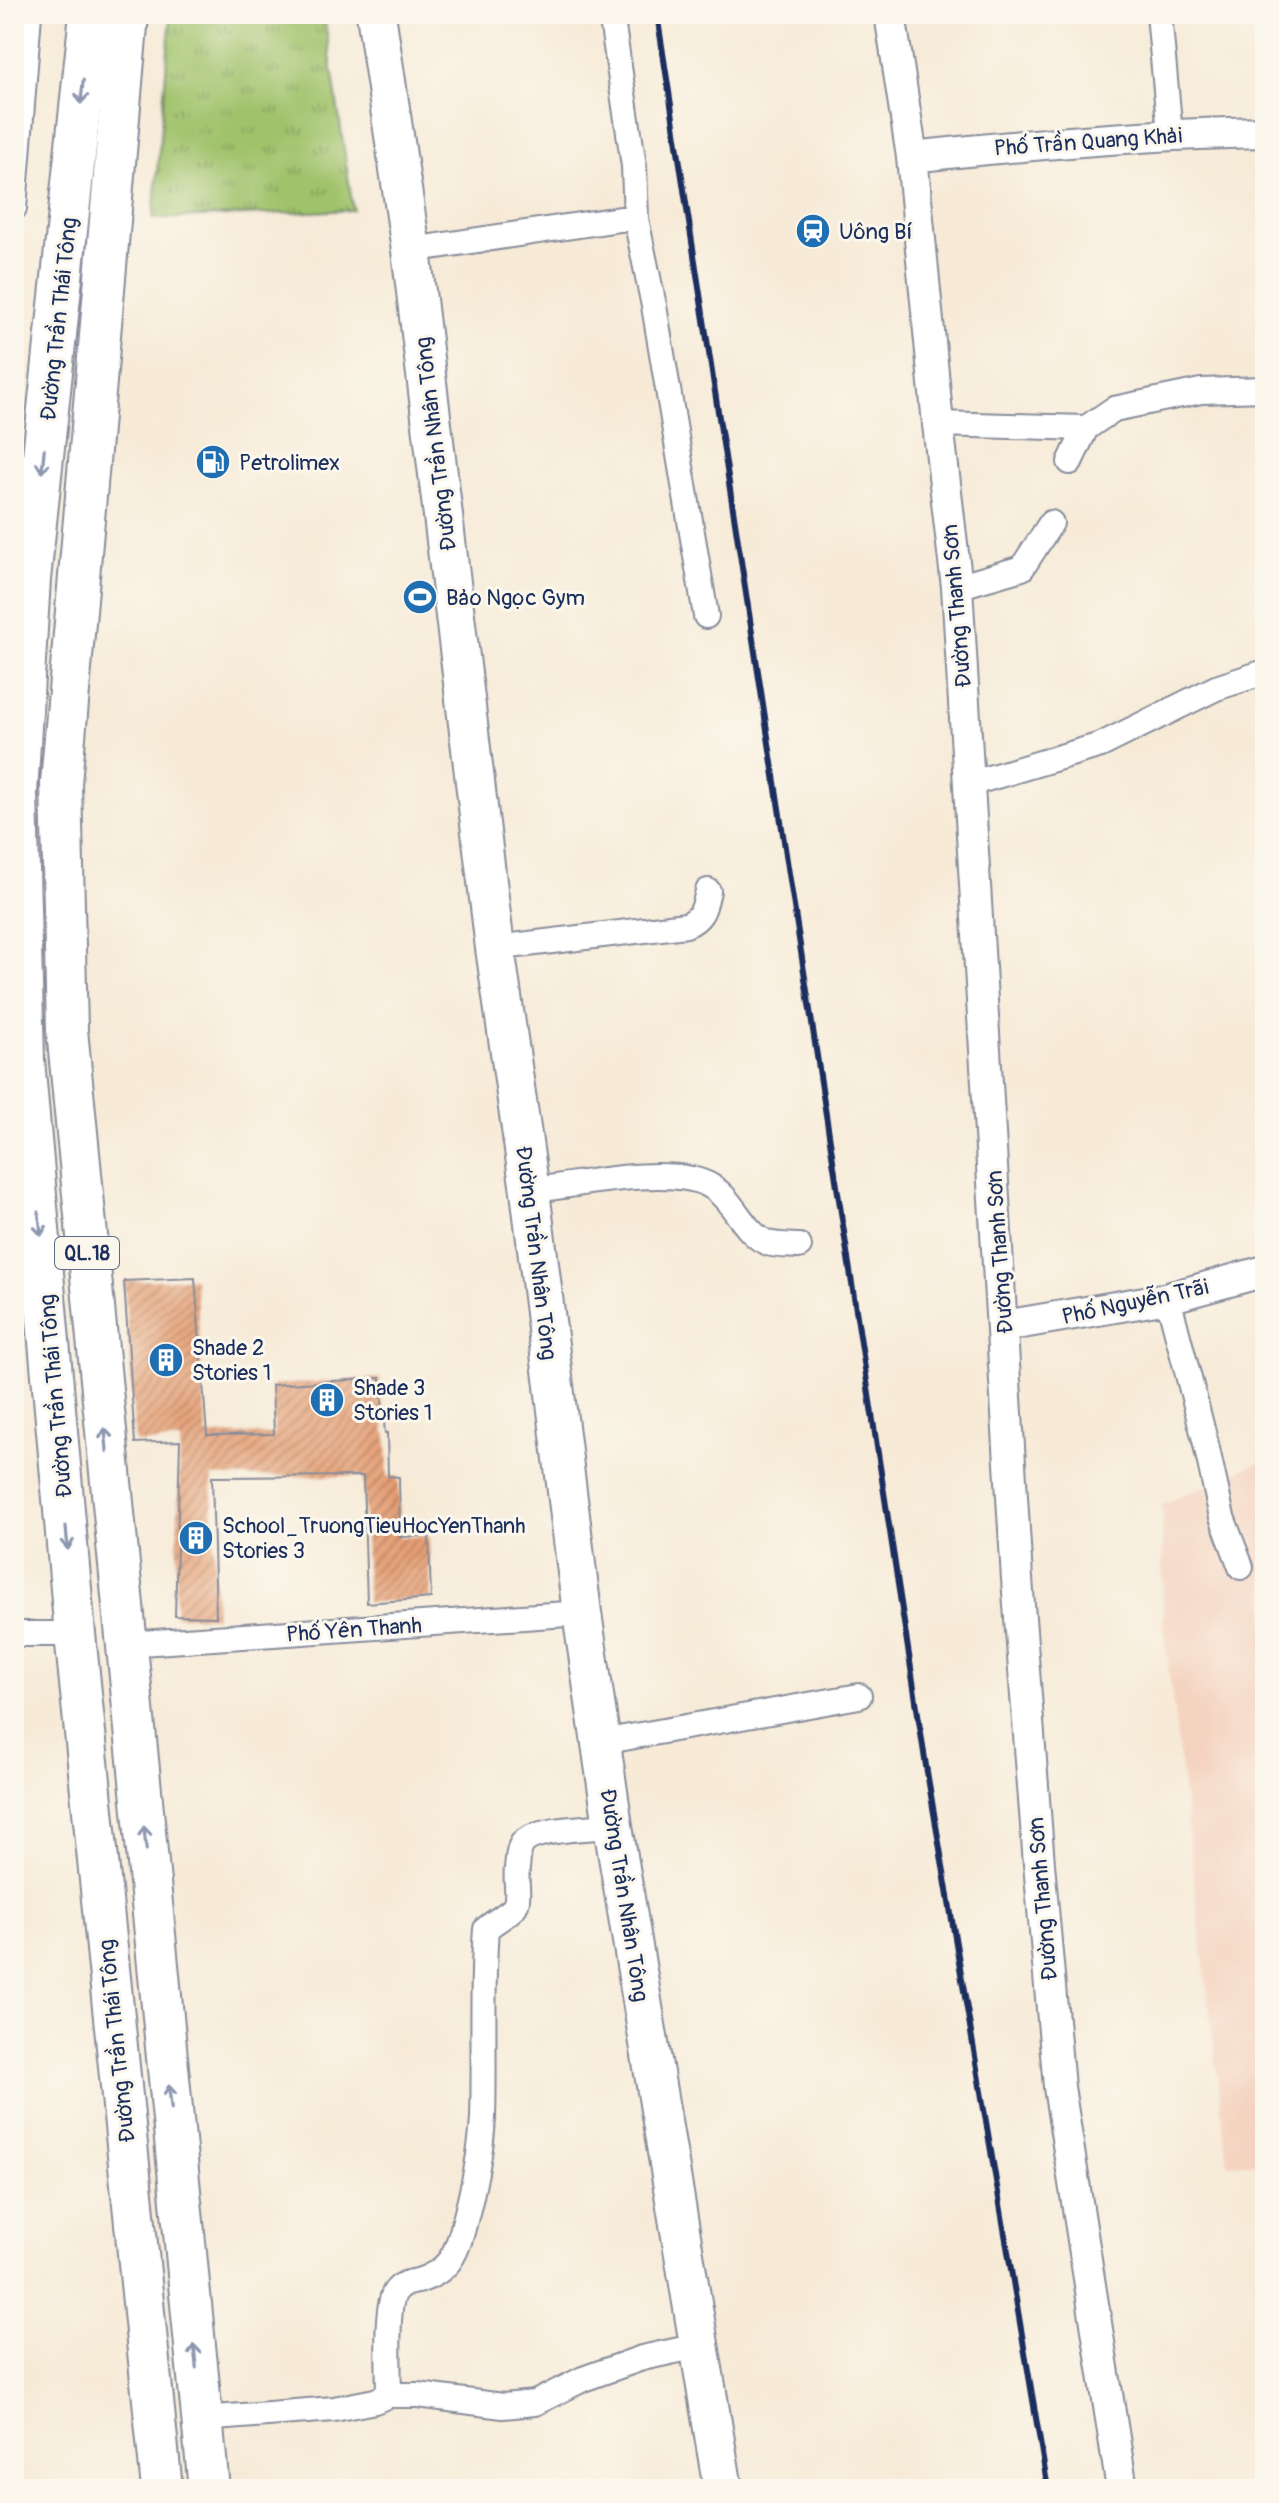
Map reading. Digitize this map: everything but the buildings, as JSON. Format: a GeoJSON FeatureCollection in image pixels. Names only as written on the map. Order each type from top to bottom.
{"type":"FeatureCollection","features":[{"type":"Feature","properties":{"kind":"highway","name":"Đường Trần Thái Tông"},"geometry":{"type":"LineString","coordinates":[[90,14],[30,579],[17,793],[17,952],[75,1634],[162,2489]]}},
{"type":"Feature","properties":{"kind":"highway","name":"Đường Trần Thái Tông"},"geometry":{"type":"LineString","coordinates":[[128,14],[61,783],[67,1030],[209,2489]]}},
{"type":"Feature","properties":{"kind":"highway"},"geometry":{"type":"LineString","coordinates":[[44,1269],[88,1264]]}},
{"type":"Feature","properties":{"kind":"main road","name":"Đường Trần Nhân Tông"},"geometry":{"type":"LineString","coordinates":[[376,14],[411,250],[495,948],[530,1191],[582,1613],[613,1826],[723,2489]]}},
{"type":"Feature","properties":{"kind":"street"},"geometry":{"type":"LineString","coordinates":[[14,208],[29,14]]}},
{"type":"Feature","properties":{"kind":"street"},"geometry":{"type":"LineString","coordinates":[[611,14],[634,166],[636,219],[654,306],[706,616]]}},
{"type":"Feature","properties":{"kind":"street","name":"Đường Thanh Sơn"},"geometry":{"type":"LineString","coordinates":[[890,14],[912,157],[957,587],[1017,1579],[1059,2087],[1122,2489]]}},
{"type":"Feature","properties":{"kind":"street"},"geometry":{"type":"LineString","coordinates":[[1159,14],[1170,134]]}},
{"type":"Feature","properties":{"kind":"street","name":"Phố Trần Quang Khải"},"geometry":{"type":"LineString","coordinates":[[912,157],[1058,141],[1265,132]]}},
{"type":"Feature","properties":{"kind":"street"},"geometry":{"type":"LineString","coordinates":[[411,250],[636,219]]}},
{"type":"Feature","properties":{"kind":"street"},"geometry":{"type":"LineString","coordinates":[[1070,462],[1086,428],[1114,409],[1201,391],[1265,389]]}},
{"type":"Feature","properties":{"kind":"street"},"geometry":{"type":"LineString","coordinates":[[938,424],[1086,428]]}},
{"type":"Feature","properties":{"kind":"street"},"geometry":{"type":"LineString","coordinates":[[957,587],[1022,568],[1051,523]]}},
{"type":"Feature","properties":{"kind":"street"},"geometry":{"type":"LineString","coordinates":[[969,784],[1101,745],[1216,688],[1265,672]]}},
{"type":"Feature","properties":{"kind":"street"},"geometry":{"type":"LineString","coordinates":[[495,948],[686,925],[697,921],[703,912],[708,891]]}},
{"type":"Feature","properties":{"kind":"street"},"geometry":{"type":"LineString","coordinates":[[530,1191],[621,1178],[691,1177],[714,1187],[758,1237],[770,1243],[799,1246]]}},
{"type":"Feature","properties":{"kind":"street","name":"Phố Nguyễn Trãi"},"geometry":{"type":"LineString","coordinates":[[1004,1326],[1168,1298],[1265,1271]]}},
{"type":"Feature","properties":{"kind":"street"},"geometry":{"type":"LineString","coordinates":[[1168,1298],[1222,1517],[1241,1567]]}},
{"type":"Feature","properties":{"kind":"street","name":"Phố Yên Thanh"},"geometry":{"type":"LineString","coordinates":[[126,1644],[582,1613]]}},
{"type":"Feature","properties":{"kind":"street"},"geometry":{"type":"LineString","coordinates":[[14,1634],[75,1634]]}},
{"type":"Feature","properties":{"kind":"street"},"geometry":{"type":"LineString","coordinates":[[602,1742],[859,1696]]}},
{"type":"Feature","properties":{"kind":"street"},"geometry":{"type":"LineString","coordinates":[[389,2395],[390,2309],[393,2294],[402,2284],[423,2279],[448,2266],[461,2235],[474,2182],[483,2121],[486,1929],[517,1903],[516,1875],[520,1847],[528,1838],[546,1832],[613,1826]]}},
{"type":"Feature","properties":{"kind":"street"},"geometry":{"type":"LineString","coordinates":[[202,2419],[334,2409],[389,2395],[418,2395],[503,2406],[535,2403],[583,2379],[642,2358],[698,2346]]}},
{"type":"Feature","properties":{"kind":"shaded area"},"geometry":{"type":"Polygon","coordinates":[[[1265,1460],[1265,2162],[1228,2164],[1163,1622],[1162,1505],[1265,1460]]]}},
{"type":"Feature","properties":{"kind":"green space"},"geometry":{"type":"Polygon","coordinates":[[[171,14],[324,14],[353,210],[153,219],[171,14]]]}},
{"type":"Feature","properties":{"kind":"railway"},"geometry":{"type":"LineString","coordinates":[[657,14],[926,1766],[1048,2489]]}},
{"type":"Feature","properties":{"kind":"place","name":"Uông Bí"},"geometry":{"type":"Point","coordinates":[813,231]}},
{"type":"Feature","properties":{"kind":"place","name":"Petrolimex"},"geometry":{"type":"Point","coordinates":[213,462]}},
{"type":"Feature","properties":{"kind":"place","name":"Bảo Ngọc Gym"},"geometry":{"type":"Point","coordinates":[420,597]}},
{"type":"Feature","properties":{"kind":"place","name":"Shade 2 Stories 1"},"geometry":{"type":"Point","coordinates":[166,1360]}},
{"type":"Feature","properties":{"kind":"place","name":"Shade 3 Stories 1"},"geometry":{"type":"Point","coordinates":[327,1400]}},
{"type":"Feature","properties":{"kind":"place","name":"School_TruongTieuHocYenThanh Stories 3"},"geometry":{"type":"Point","coordinates":[196,1538]}}]}
